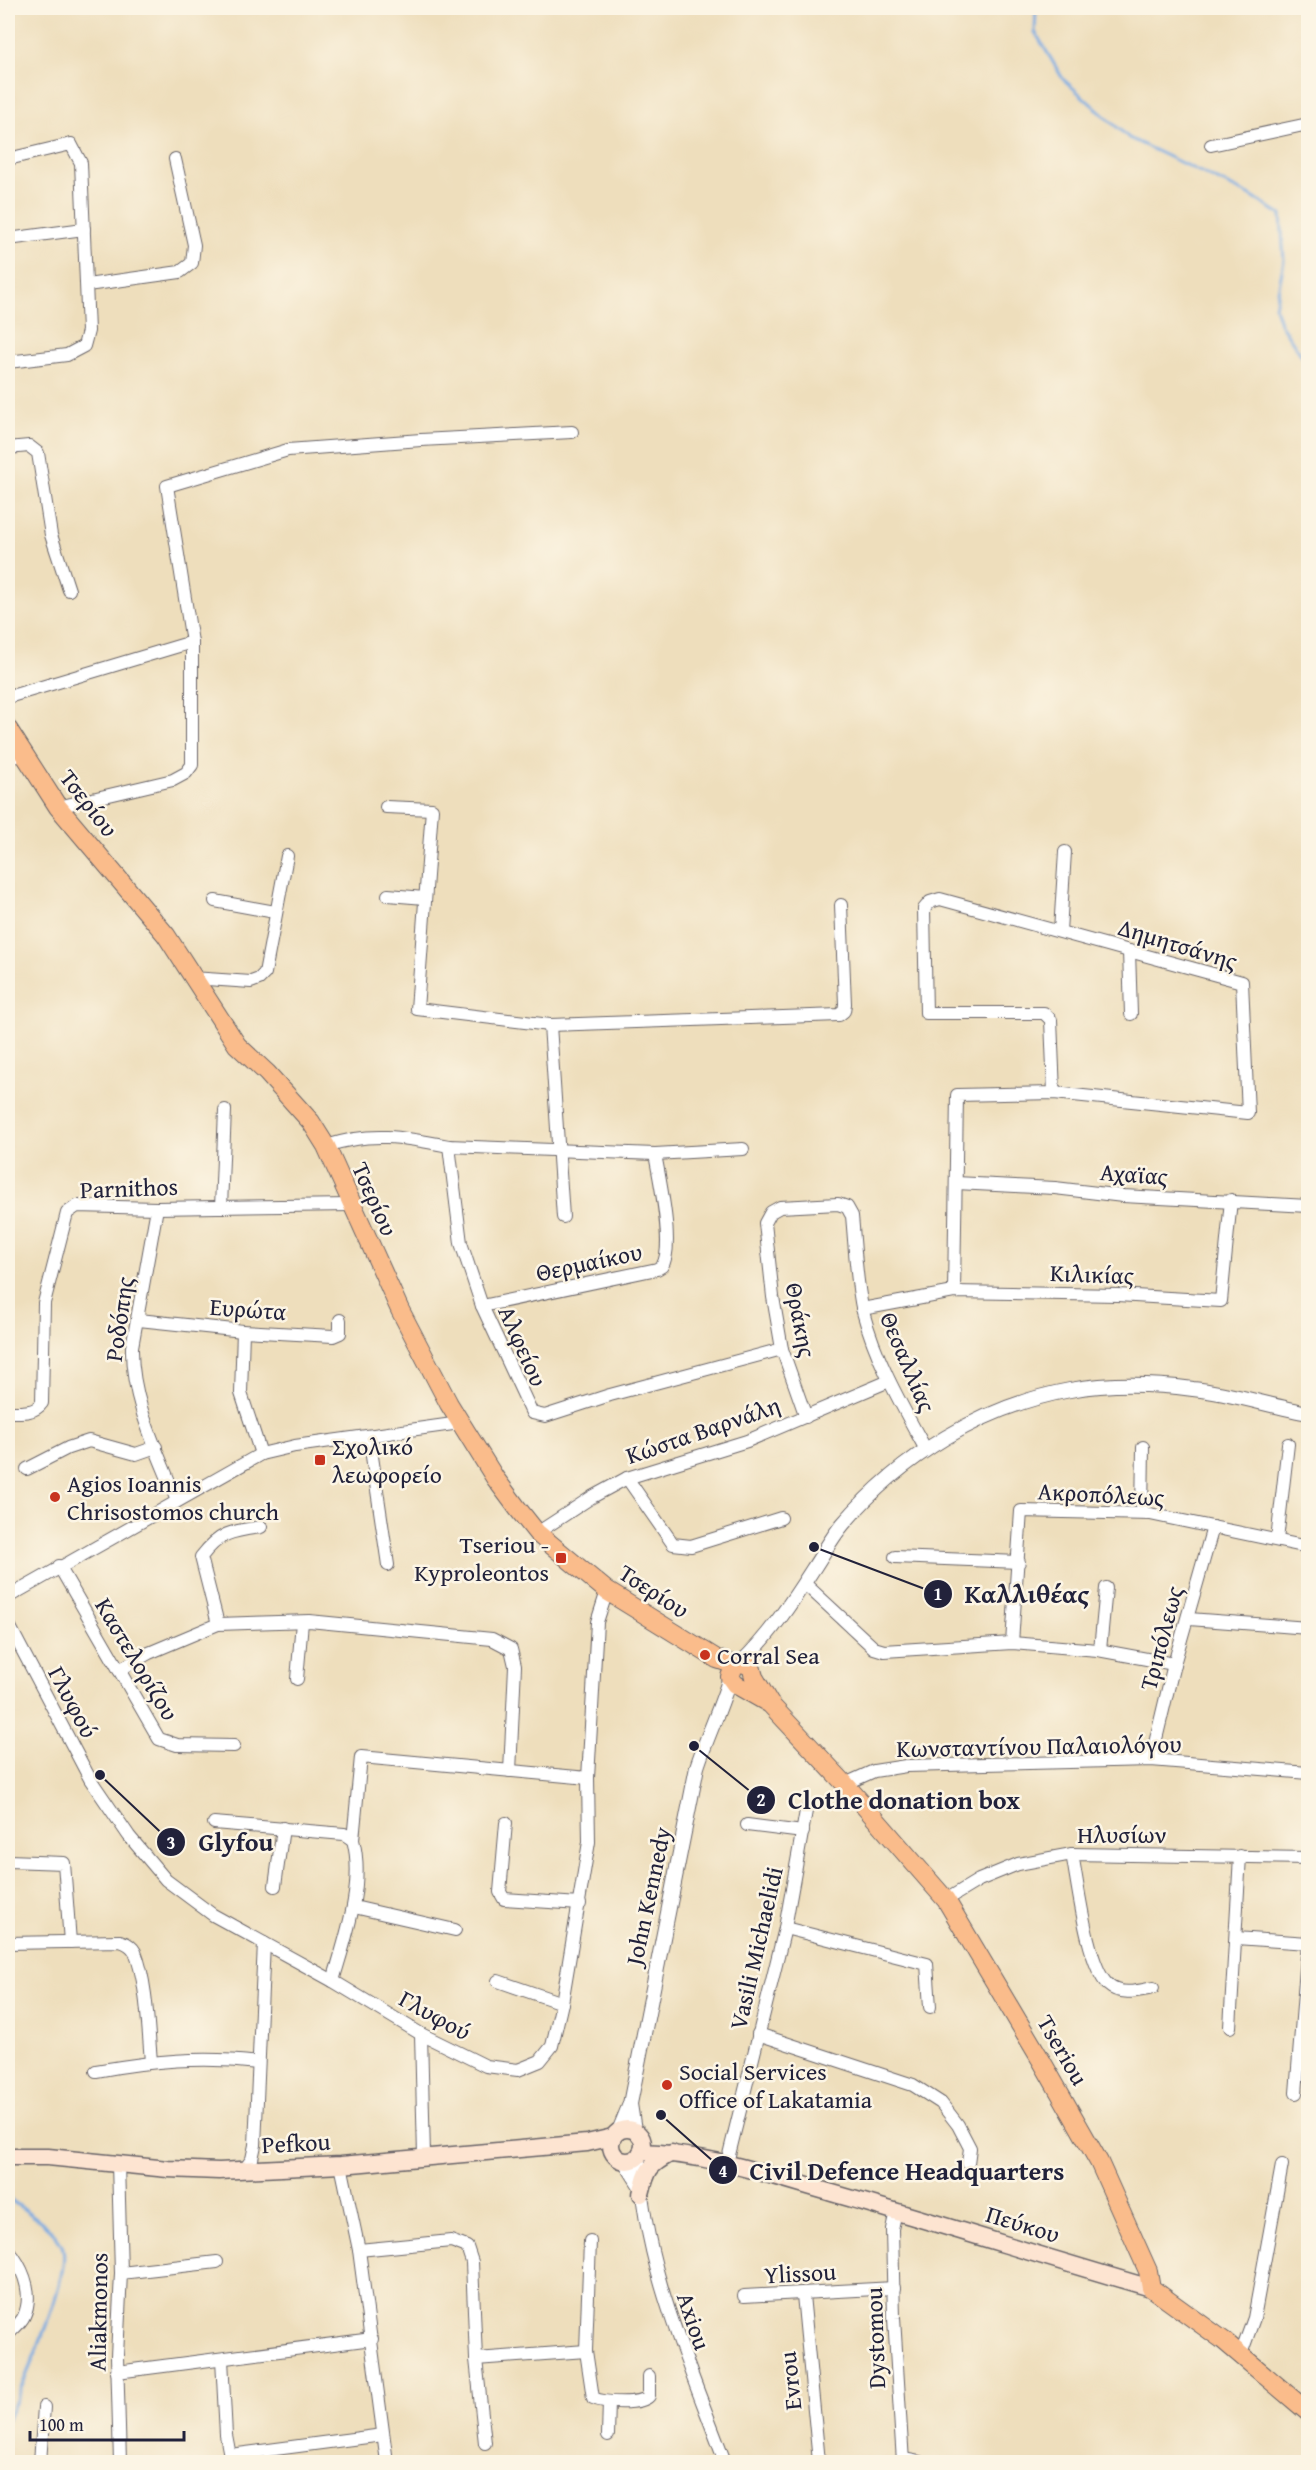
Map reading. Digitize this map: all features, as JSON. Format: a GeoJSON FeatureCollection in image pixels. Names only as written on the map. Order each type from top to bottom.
{"type":"FeatureCollection","features":[{"type":"Feature","properties":{"kind":"main road","name":"Τσερίου"},"geometry":{"type":"LineString","coordinates":[[8,729],[15,756],[166,935],[237,1045],[267,1073],[311,1122],[326,1146],[400,1310],[460,1423],[495,1478],[537,1533],[607,1591],[717,1659]]}},
{"type":"Feature","properties":{"kind":"main road","name":"Tseriou"},"geometry":{"type":"LineString","coordinates":[[717,1659],[740,1675],[770,1704],[845,1784],[946,1900],[1099,2162],[1148,2271],[1150,2288]]}},
{"type":"Feature","properties":{"kind":"main road","name":"Pefkou"},"geometry":{"type":"LineString","coordinates":[[8,2157],[48,2157],[168,2169],[245,2169],[341,2165],[587,2143],[628,2145],[672,2153]]}},
{"type":"Feature","properties":{"kind":"main road","name":"Πεύκου"},"geometry":{"type":"LineString","coordinates":[[672,2153],[727,2163],[896,2211],[1150,2288]]}},
{"type":"Feature","properties":{"kind":"main road"},"geometry":{"type":"LineString","coordinates":[[641,2191],[646,2172],[656,2162],[672,2153]]}},
{"type":"Feature","properties":{"kind":"main road"},"geometry":{"type":"LineString","coordinates":[[1150,2288],[1240,2354],[1308,2412]]}},
{"type":"Feature","properties":{"kind":"street"},"geometry":{"type":"LineString","coordinates":[[1210,145],[1308,124]]}},
{"type":"Feature","properties":{"kind":"street"},"geometry":{"type":"LineString","coordinates":[[8,159],[71,144],[81,163],[88,331],[84,346],[67,355],[8,362]]}},
{"type":"Feature","properties":{"kind":"street"},"geometry":{"type":"LineString","coordinates":[[87,285],[180,272],[192,263],[194,245],[175,159]]}},
{"type":"Feature","properties":{"kind":"street"},"geometry":{"type":"LineString","coordinates":[[8,240],[84,229]]}},
{"type":"Feature","properties":{"kind":"street"},"geometry":{"type":"LineString","coordinates":[[58,807],[173,780],[186,773],[192,765],[192,642],[167,486],[288,450],[572,432]]}},
{"type":"Feature","properties":{"kind":"street"},"geometry":{"type":"LineString","coordinates":[[8,448],[29,446],[38,453],[51,535],[69,590]]}},
{"type":"Feature","properties":{"kind":"street"},"geometry":{"type":"LineString","coordinates":[[8,697],[192,642]]}},
{"type":"Feature","properties":{"kind":"street"},"geometry":{"type":"LineString","coordinates":[[386,807],[432,809],[417,1009],[550,1025],[839,1015],[844,1011],[845,1004],[841,904]]}},
{"type":"Feature","properties":{"kind":"street"},"geometry":{"type":"LineString","coordinates":[[1060,931],[1065,852]]}},
{"type":"Feature","properties":{"kind":"street"},"geometry":{"type":"LineString","coordinates":[[192,978],[250,982],[259,979],[265,973],[287,856]]}},
{"type":"Feature","properties":{"kind":"street"},"geometry":{"type":"LineString","coordinates":[[388,895],[426,898]]}},
{"type":"Feature","properties":{"kind":"street","name":"Δημητσάνης"},"geometry":{"type":"LineString","coordinates":[[940,899],[1060,931],[1242,982],[1248,1113],[1054,1093],[1051,1020],[1044,1013],[926,1013],[924,909],[930,902],[940,899]]}},
{"type":"Feature","properties":{"kind":"street"},"geometry":{"type":"LineString","coordinates":[[215,901],[275,912]]}},
{"type":"Feature","properties":{"kind":"street"},"geometry":{"type":"LineString","coordinates":[[1129,951],[1131,1014]]}},
{"type":"Feature","properties":{"kind":"street"},"geometry":{"type":"LineString","coordinates":[[550,1025],[563,1217]]}},
{"type":"Feature","properties":{"kind":"street"},"geometry":{"type":"LineString","coordinates":[[954,1292],[957,1095],[1054,1093]]}},
{"type":"Feature","properties":{"kind":"street"},"geometry":{"type":"LineString","coordinates":[[221,1207],[225,1110]]}},
{"type":"Feature","properties":{"kind":"street"},"geometry":{"type":"LineString","coordinates":[[326,1146],[351,1138],[370,1136],[416,1140],[449,1146],[655,1154],[743,1149]]}},
{"type":"Feature","properties":{"kind":"street","name":"Αλφείου"},"geometry":{"type":"LineString","coordinates":[[449,1146],[461,1243],[482,1306],[526,1405],[532,1413],[539,1416],[782,1349]]}},
{"type":"Feature","properties":{"kind":"street","name":"Θερμαίκου"},"geometry":{"type":"LineString","coordinates":[[482,1306],[662,1266],[666,1255],[665,1214],[655,1154]]}},
{"type":"Feature","properties":{"kind":"street","name":"Αχαϊας"},"geometry":{"type":"LineString","coordinates":[[956,1183],[1055,1188],[1123,1196],[1231,1200],[1308,1206]]}},
{"type":"Feature","properties":{"kind":"street","name":"Κιλικίας"},"geometry":{"type":"LineString","coordinates":[[862,1309],[954,1292],[1117,1295],[1221,1301],[1231,1200]]}},
{"type":"Feature","properties":{"kind":"street","name":"Θεσαλλίας"},"geometry":{"type":"LineString","coordinates":[[766,1230],[767,1217],[780,1207],[838,1204],[847,1207],[852,1216],[862,1309],[869,1332],[889,1381],[926,1450]]}},
{"type":"Feature","properties":{"kind":"street","name":"Parnithos"},"geometry":{"type":"LineString","coordinates":[[8,1412],[28,1412],[38,1408],[42,1403],[44,1303],[68,1213],[77,1206],[157,1208],[351,1205]]}},
{"type":"Feature","properties":{"kind":"street","name":"Ροδόπης"},"geometry":{"type":"LineString","coordinates":[[157,1208],[139,1320],[132,1347],[135,1389],[177,1501]]}},
{"type":"Feature","properties":{"kind":"street","name":"Θράκης"},"geometry":{"type":"LineString","coordinates":[[766,1230],[773,1297],[782,1349],[806,1417]]}},
{"type":"Feature","properties":{"kind":"street","name":"Ευρώτα"},"geometry":{"type":"LineString","coordinates":[[139,1320],[243,1331],[333,1336],[340,1333],[340,1320]]}},
{"type":"Feature","properties":{"kind":"street"},"geometry":{"type":"LineString","coordinates":[[243,1331],[241,1393],[261,1454]]}},
{"type":"Feature","properties":{"kind":"street","name":"Κώστα Βαρνάλη"},"geometry":{"type":"LineString","coordinates":[[537,1533],[592,1497],[627,1478],[747,1441],[889,1381]]}},
{"type":"Feature","properties":{"kind":"street"},"geometry":{"type":"LineString","coordinates":[[1174,1664],[1100,1650],[1012,1643],[884,1651],[874,1648],[804,1583],[842,1525],[876,1488],[926,1450],[976,1421],[1034,1398],[1073,1389],[1140,1384],[1194,1389],[1308,1413]]}},
{"type":"Feature","properties":{"kind":"street"},"geometry":{"type":"LineString","coordinates":[[8,1597],[59,1566],[261,1454],[295,1446],[460,1423]]}},
{"type":"Feature","properties":{"kind":"street"},"geometry":{"type":"LineString","coordinates":[[369,1436],[388,1565]]}},
{"type":"Feature","properties":{"kind":"street"},"geometry":{"type":"LineString","coordinates":[[27,1469],[68,1448],[89,1441],[136,1454],[156,1447]]}},
{"type":"Feature","properties":{"kind":"street"},"geometry":{"type":"LineString","coordinates":[[1277,1540],[1288,1444]]}},
{"type":"Feature","properties":{"kind":"street"},"geometry":{"type":"LineString","coordinates":[[1142,1513],[1143,1447]]}},
{"type":"Feature","properties":{"kind":"street"},"geometry":{"type":"LineString","coordinates":[[627,1478],[673,1544],[691,1546],[781,1518]]}},
{"type":"Feature","properties":{"kind":"street","name":"Ακροπόλεως"},"geometry":{"type":"LineString","coordinates":[[1012,1643],[1021,1511],[1142,1513],[1308,1547]]}},
{"type":"Feature","properties":{"kind":"street"},"geometry":{"type":"LineString","coordinates":[[218,1624],[201,1557],[220,1536],[233,1531],[261,1527]]}},
{"type":"Feature","properties":{"kind":"street","name":"Τριπόλεως"},"geometry":{"type":"LineString","coordinates":[[1151,1760],[1174,1664],[1214,1527]]}},
{"type":"Feature","properties":{"kind":"street"},"geometry":{"type":"LineString","coordinates":[[896,1557],[1019,1562]]}},
{"type":"Feature","properties":{"kind":"street","name":"Καστελορίζου"},"geometry":{"type":"LineString","coordinates":[[59,1566],[159,1739],[177,1745],[234,1746]]}},
{"type":"Feature","properties":{"kind":"street","name":"John Kennedy"},"geometry":{"type":"LineString","coordinates":[[628,2145],[630,2104],[697,1767],[710,1727],[723,1700],[804,1583]]}},
{"type":"Feature","properties":{"kind":"street"},"geometry":{"type":"LineString","coordinates":[[1100,1650],[1106,1588]]}},
{"type":"Feature","properties":{"kind":"street","name":"Γλυφού"},"geometry":{"type":"LineString","coordinates":[[8,1623],[90,1779],[129,1836],[166,1880],[201,1908],[333,1981],[422,2034],[486,2066],[518,2070],[540,2061],[552,2046],[562,2003],[589,1842],[588,1778],[597,1622],[607,1591]]}},
{"type":"Feature","properties":{"kind":"street"},"geometry":{"type":"LineString","coordinates":[[1189,1619],[1308,1628]]}},
{"type":"Feature","properties":{"kind":"street"},"geometry":{"type":"LineString","coordinates":[[297,1679],[302,1622]]}},
{"type":"Feature","properties":{"kind":"street"},"geometry":{"type":"LineString","coordinates":[[119,1670],[149,1653],[218,1624],[302,1622],[492,1639],[511,1649],[515,1666],[510,1771]]}},
{"type":"Feature","properties":{"kind":"street"},"geometry":{"type":"LineString","coordinates":[[333,1981],[354,1906],[356,1850],[353,1840],[361,1757],[588,1778]]}},
{"type":"Feature","properties":{"kind":"street","name":"Κωνσταντίνου Παλαιολόγου"},"geometry":{"type":"LineString","coordinates":[[845,1784],[874,1771],[906,1767],[1151,1760],[1308,1773]]}},
{"type":"Feature","properties":{"kind":"street","name":"Vasili Michaelidi"},"geometry":{"type":"LineString","coordinates":[[727,2163],[785,1928],[806,1811]]}},
{"type":"Feature","properties":{"kind":"street"},"geometry":{"type":"LineString","coordinates":[[214,1823],[344,1834],[353,1840]]}},
{"type":"Feature","properties":{"kind":"street"},"geometry":{"type":"LineString","coordinates":[[506,1823],[500,1892],[504,1899],[580,1904]]}},
{"type":"Feature","properties":{"kind":"street"},"geometry":{"type":"LineString","coordinates":[[747,1825],[803,1832]]}},
{"type":"Feature","properties":{"kind":"street"},"geometry":{"type":"LineString","coordinates":[[275,1886],[283,1828]]}},
{"type":"Feature","properties":{"kind":"street"},"geometry":{"type":"LineString","coordinates":[[1072,1854],[1092,1958],[1108,1985],[1126,1993],[1153,1988]]}},
{"type":"Feature","properties":{"kind":"street","name":"Ηλυσίων"},"geometry":{"type":"LineString","coordinates":[[946,1900],[979,1880],[1018,1864],[1072,1854],[1308,1858]]}},
{"type":"Feature","properties":{"kind":"street"},"geometry":{"type":"LineString","coordinates":[[1230,2027],[1240,1856]]}},
{"type":"Feature","properties":{"kind":"street"},"geometry":{"type":"LineString","coordinates":[[8,1861],[64,1863],[70,1942]]}},
{"type":"Feature","properties":{"kind":"street"},"geometry":{"type":"LineString","coordinates":[[354,1906],[455,1930]]}},
{"type":"Feature","properties":{"kind":"street"},"geometry":{"type":"LineString","coordinates":[[785,1928],[927,1964],[930,2007]]}},
{"type":"Feature","properties":{"kind":"street"},"geometry":{"type":"LineString","coordinates":[[1236,1938],[1308,1943],[1296,2093]]}},
{"type":"Feature","properties":{"kind":"street"},"geometry":{"type":"LineString","coordinates":[[8,1943],[120,1941],[129,1944],[134,1951],[144,1994],[151,2061]]}},
{"type":"Feature","properties":{"kind":"street"},"geometry":{"type":"LineString","coordinates":[[245,2169],[252,2159],[255,2145],[264,1943]]}},
{"type":"Feature","properties":{"kind":"street"},"geometry":{"type":"LineString","coordinates":[[498,1981],[562,2003]]}},
{"type":"Feature","properties":{"kind":"street"},"geometry":{"type":"LineString","coordinates":[[422,2034],[424,2156]]}},
{"type":"Feature","properties":{"kind":"street"},"geometry":{"type":"LineString","coordinates":[[758,2034],[913,2085],[941,2103],[958,2125],[969,2148],[968,2163]]}},
{"type":"Feature","properties":{"kind":"street"},"geometry":{"type":"LineString","coordinates":[[96,2071],[151,2061],[226,2059],[258,2063]]}},
{"type":"Feature","properties":{"kind":"street"},"geometry":{"type":"LineString","coordinates":[[255,2145],[268,2167]]}},
{"type":"Feature","properties":{"kind":"street","name":"Axiou"},"geometry":{"type":"LineString","coordinates":[[628,2145],[641,2191],[661,2289],[725,2463]]}},
{"type":"Feature","properties":{"kind":"street","name":"Aliakmonos"},"geometry":{"type":"LineString","coordinates":[[118,2163],[121,2273],[117,2372],[120,2463]]}},
{"type":"Feature","properties":{"kind":"street"},"geometry":{"type":"LineString","coordinates":[[341,2165],[359,2250],[387,2463]]}},
{"type":"Feature","properties":{"kind":"street"},"geometry":{"type":"LineString","coordinates":[[1240,2354],[1254,2318],[1282,2165]]}},
{"type":"Feature","properties":{"kind":"street","name":"Dystomou"},"geometry":{"type":"LineString","coordinates":[[896,2211],[892,2229],[903,2461]]}},
{"type":"Feature","properties":{"kind":"street"},"geometry":{"type":"LineString","coordinates":[[359,2250],[451,2241],[467,2247],[472,2262],[476,2359],[485,2443]]}},
{"type":"Feature","properties":{"kind":"street"},"geometry":{"type":"LineString","coordinates":[[590,2241],[586,2350],[593,2398],[609,2402],[646,2400],[649,2396],[649,2376]]}},
{"type":"Feature","properties":{"kind":"street"},"geometry":{"type":"LineString","coordinates":[[8,2334],[23,2318],[28,2301],[24,2271],[14,2256]]}},
{"type":"Feature","properties":{"kind":"street"},"geometry":{"type":"LineString","coordinates":[[121,2273],[217,2262]]}},
{"type":"Feature","properties":{"kind":"street","name":"Ylissou"},"geometry":{"type":"LineString","coordinates":[[744,2296],[803,2295],[894,2288]]}},
{"type":"Feature","properties":{"kind":"street","name":"Evrou"},"geometry":{"type":"LineString","coordinates":[[803,2295],[819,2463]]}},
{"type":"Feature","properties":{"kind":"street"},"geometry":{"type":"LineString","coordinates":[[117,2372],[372,2339]]}},
{"type":"Feature","properties":{"kind":"street"},"geometry":{"type":"LineString","coordinates":[[476,2359],[586,2350]]}},
{"type":"Feature","properties":{"kind":"street"},"geometry":{"type":"LineString","coordinates":[[222,2359],[226,2435],[230,2459],[382,2435]]}},
{"type":"Feature","properties":{"kind":"street"},"geometry":{"type":"LineString","coordinates":[[608,2435],[609,2402]]}},
{"type":"Feature","properties":{"kind":"street"},"geometry":{"type":"LineString","coordinates":[[40,2463],[44,2407]]}},
{"type":"Feature","properties":{"kind":"street"},"geometry":{"type":"LineString","coordinates":[[903,2461],[919,2463]]}},
{"type":"Feature","properties":{"kind":"waterway"},"geometry":{"type":"LineString","coordinates":[[1036,8],[1035,32],[1063,79],[1129,138],[1249,195],[1281,215],[1284,261],[1275,307],[1280,323],[1308,365]]}},
{"type":"Feature","properties":{"kind":"waterway"},"geometry":{"type":"LineString","coordinates":[[8,2198],[52,2232],[62,2246],[64,2259],[44,2331],[8,2419]]}},
{"type":"Feature","properties":{"kind":"place","name":"Σχολικό λεωφορείο"},"geometry":{"type":"Point","coordinates":[320,1460]}},
{"type":"Feature","properties":{"kind":"place","name":"Agios Ioannis Chrisostomos church"},"geometry":{"type":"Point","coordinates":[55,1497]}},
{"type":"Feature","properties":{"kind":"place","name":"Καλλιθέας"},"geometry":{"type":"Point","coordinates":[814,1547]}},
{"type":"Feature","properties":{"kind":"place","name":"Tseriou - Kyproleontos"},"geometry":{"type":"Point","coordinates":[561,1558]}},
{"type":"Feature","properties":{"kind":"place","name":"Corral Sea"},"geometry":{"type":"Point","coordinates":[705,1655]}},
{"type":"Feature","properties":{"kind":"place","name":"Clothe donation box"},"geometry":{"type":"Point","coordinates":[694,1746]}},
{"type":"Feature","properties":{"kind":"place","name":"Glyfou"},"geometry":{"type":"Point","coordinates":[100,1775]}},
{"type":"Feature","properties":{"kind":"place","name":"Social Services Office of Lakatamia"},"geometry":{"type":"Point","coordinates":[667,2085]}},
{"type":"Feature","properties":{"kind":"place","name":"Civil Defence Headquarters"},"geometry":{"type":"Point","coordinates":[661,2115]}}]}
